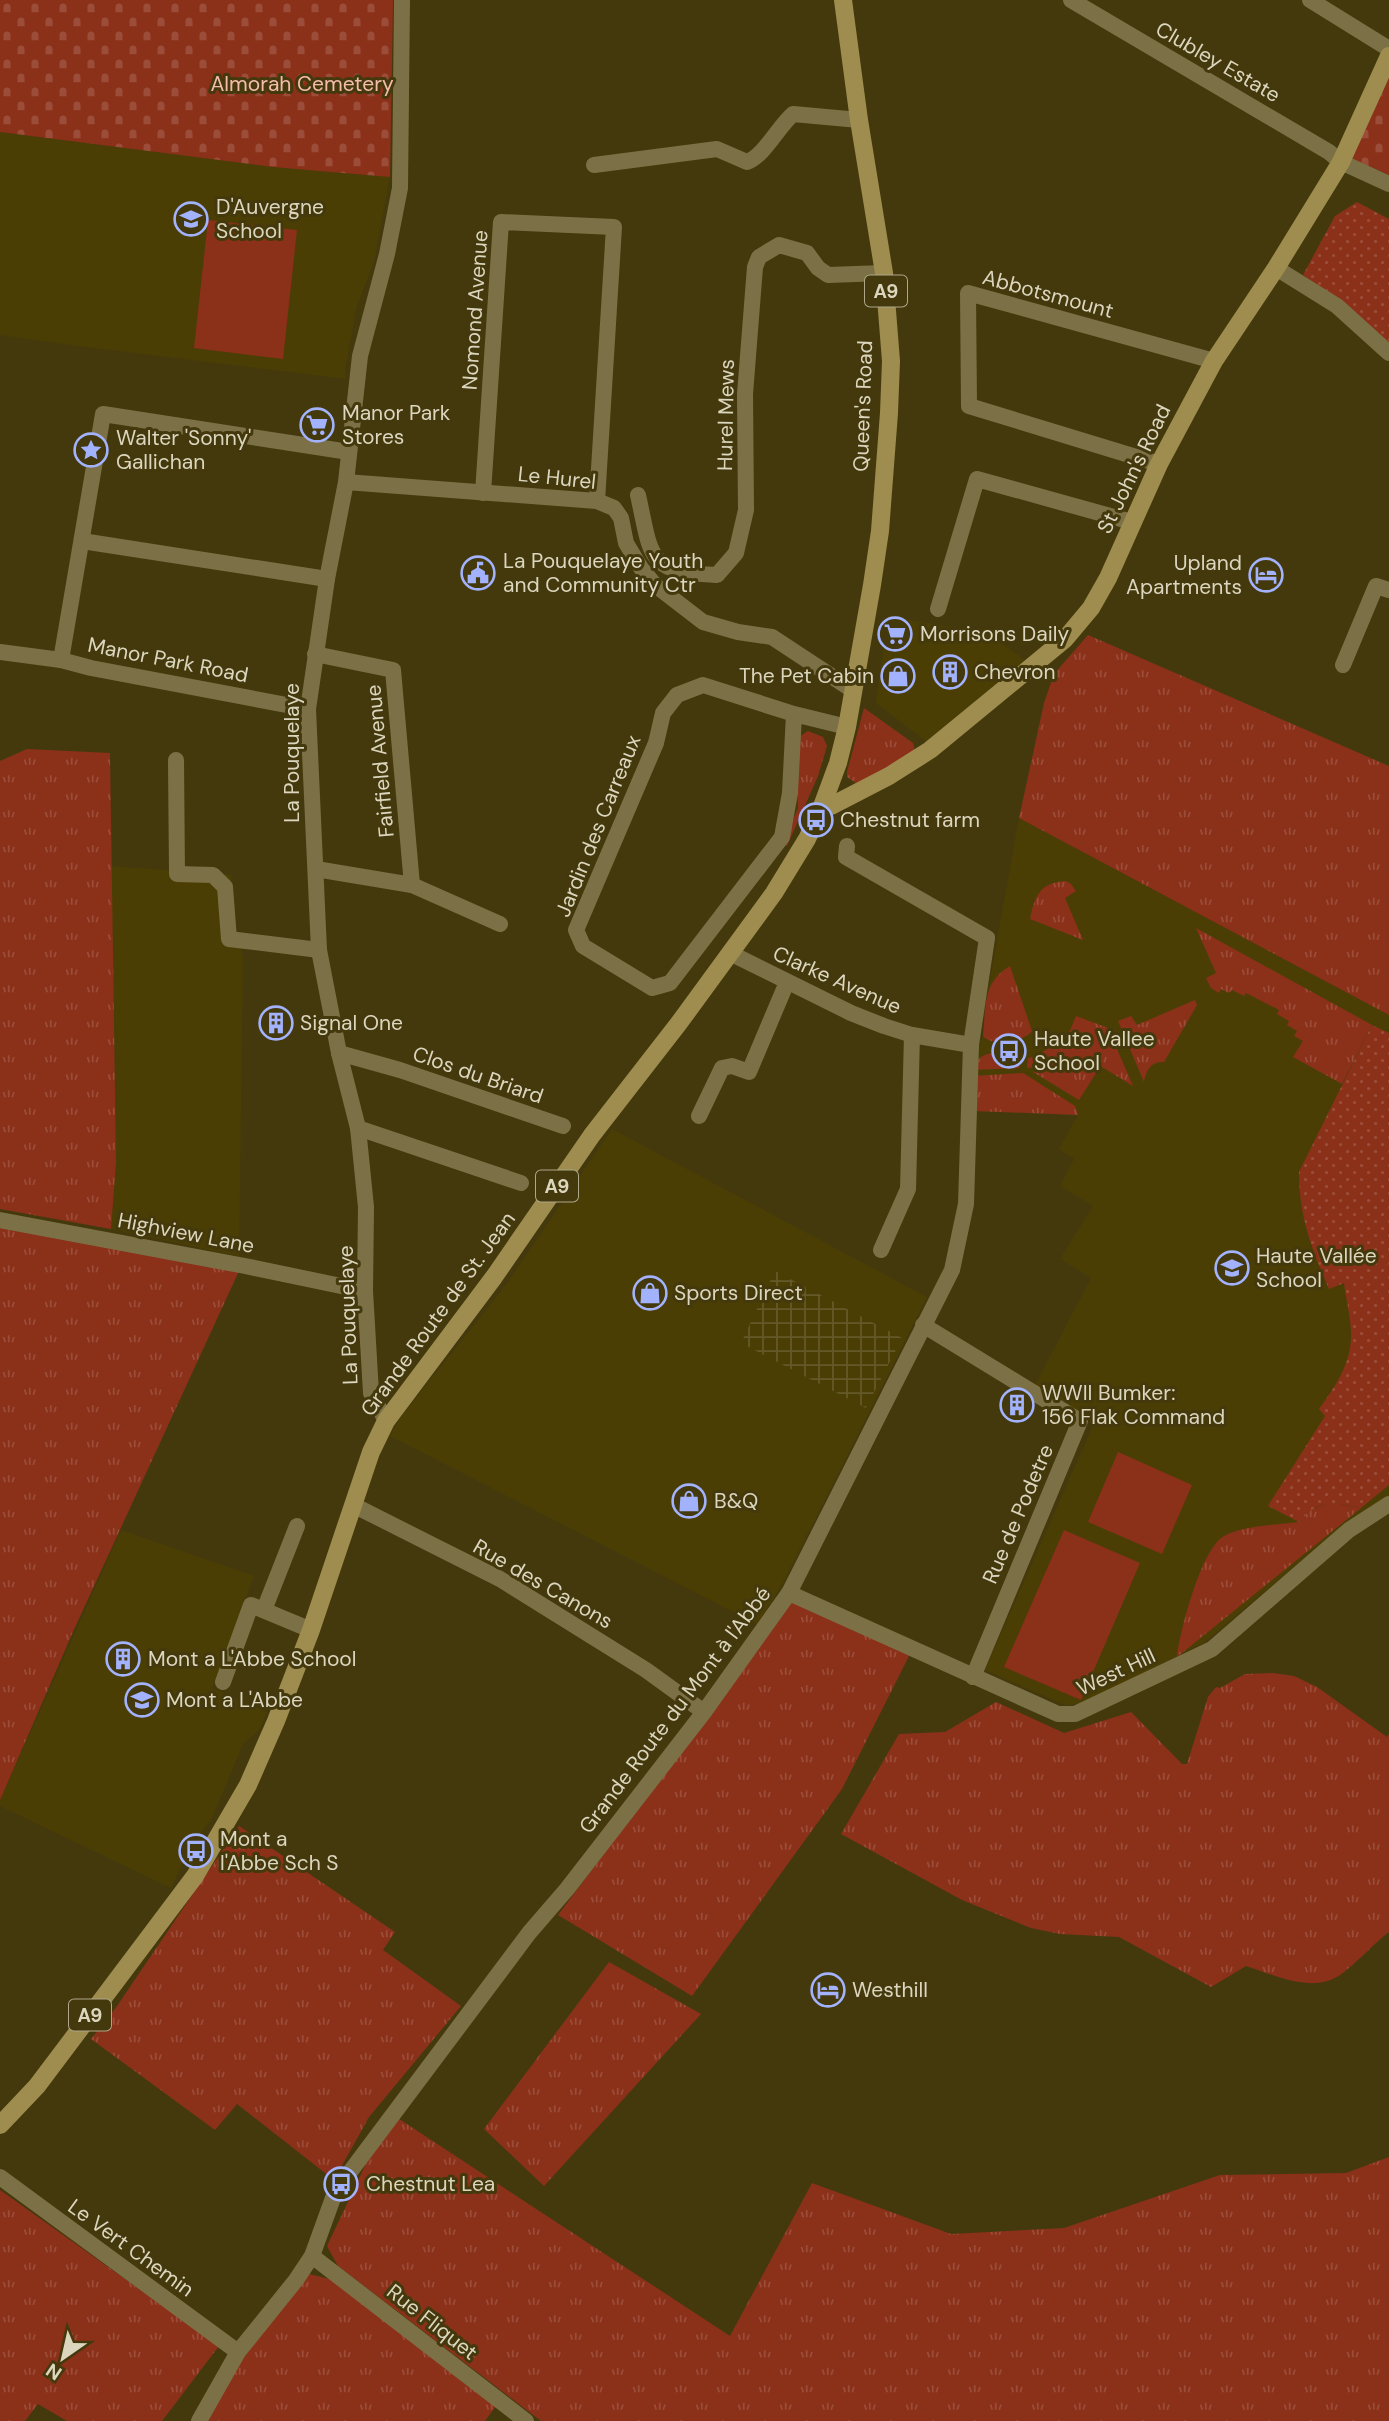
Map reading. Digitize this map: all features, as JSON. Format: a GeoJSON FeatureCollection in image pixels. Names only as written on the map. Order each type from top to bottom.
{"type":"FeatureCollection","features":[{"type":"Feature","properties":{"kind":"main road","name":"Queen's Road"},"geometry":{"type":"LineString","coordinates":[[821,809],[838,763],[847,727],[880,531],[891,361],[884,273],[842,0]]}},
{"type":"Feature","properties":{"kind":"main road","name":"St John's Road"},"geometry":{"type":"LineString","coordinates":[[821,809],[889,776],[930,750],[1065,639],[1091,608],[1108,578],[1159,464],[1214,361],[1276,268],[1341,162],[1389,56]]}},
{"type":"Feature","properties":{"kind":"main road","name":"Grande Route de St. Jean"},"geometry":{"type":"LineString","coordinates":[[0,2125],[37,2086],[195,1876],[248,1785],[311,1630],[372,1452],[386,1421],[494,1277],[592,1135],[774,893],[807,839],[821,809]]}},
{"type":"Feature","properties":{"kind":"street","name":"La Pouquelaye"},"geometry":{"type":"LineString","coordinates":[[386,1421],[371,1392],[365,1291],[366,1207],[358,1128],[339,1053],[320,950],[309,709],[327,579],[346,482],[360,356],[387,254],[400,188],[401,0]]}},
{"type":"Feature","properties":{"kind":"street","name":"Clubley Estate"},"geometry":{"type":"LineString","coordinates":[[1071,0],[1329,152],[1341,162],[1389,184]]}},
{"type":"Feature","properties":{"kind":"street"},"geometry":{"type":"LineString","coordinates":[[1310,0],[1389,50]]}},
{"type":"Feature","properties":{"kind":"street"},"geometry":{"type":"LineString","coordinates":[[594,165],[717,149],[747,162],[756,159],[782,124],[793,114],[859,120]]}},
{"type":"Feature","properties":{"kind":"street","name":"Nomond Avenue"},"geometry":{"type":"LineString","coordinates":[[483,493],[501,222],[614,227],[597,501]]}},
{"type":"Feature","properties":{"kind":"street","name":"Hurel Mews"},"geometry":{"type":"LineString","coordinates":[[638,495],[650,550],[665,568],[684,574],[717,575],[736,553],[746,510],[745,394],[755,267],[759,257],[779,245],[807,253],[818,268],[828,275],[884,273]]}},
{"type":"Feature","properties":{"kind":"street"},"geometry":{"type":"LineString","coordinates":[[1276,268],[1337,306],[1389,353]]}},
{"type":"Feature","properties":{"kind":"street","name":"Abbotsmount"},"geometry":{"type":"LineString","coordinates":[[1159,464],[969,405],[968,293],[1214,361]]}},
{"type":"Feature","properties":{"kind":"street","name":"Manor Park Road"},"geometry":{"type":"LineString","coordinates":[[61,660],[103,414],[349,452]]}},
{"type":"Feature","properties":{"kind":"street"},"geometry":{"type":"LineString","coordinates":[[938,609],[977,479],[1132,522]]}},
{"type":"Feature","properties":{"kind":"street","name":"Le Hurel"},"geometry":{"type":"LineString","coordinates":[[346,482],[597,501],[614,508],[621,518],[626,543],[655,585],[703,622],[772,638],[854,691]]}},
{"type":"Feature","properties":{"kind":"street"},"geometry":{"type":"LineString","coordinates":[[82,541],[327,579]]}},
{"type":"Feature","properties":{"kind":"street"},"geometry":{"type":"LineString","coordinates":[[1343,665],[1377,586],[1389,590]]}},
{"type":"Feature","properties":{"kind":"street","name":"Manor Park Road"},"geometry":{"type":"LineString","coordinates":[[0,652],[61,660],[309,709]]}},
{"type":"Feature","properties":{"kind":"street","name":"Fairfield Avenue"},"geometry":{"type":"LineString","coordinates":[[315,654],[393,670],[412,885]]}},
{"type":"Feature","properties":{"kind":"street","name":"Jardin des Carreaux"},"geometry":{"type":"LineString","coordinates":[[794,714],[790,793],[782,837],[670,984],[652,988],[583,946],[576,930],[656,743],[663,713],[677,695],[704,685],[794,714],[847,727]]}},
{"type":"Feature","properties":{"kind":"street"},"geometry":{"type":"LineString","coordinates":[[176,760],[177,874],[213,875],[225,887],[229,939],[320,950]]}},
{"type":"Feature","properties":{"kind":"street","name":"Grande Route du Mont à l'Abbé"},"geometry":{"type":"LineString","coordinates":[[199,2421],[238,2352],[312,2256],[333,2198],[341,2184],[520,1944],[567,1889],[704,1712],[789,1593],[952,1270],[966,1204],[971,1045],[987,938],[846,857],[847,846]]}},
{"type":"Feature","properties":{"kind":"street"},"geometry":{"type":"LineString","coordinates":[[316,869],[412,885],[500,925]]}},
{"type":"Feature","properties":{"kind":"street","name":"Clarke Avenue"},"geometry":{"type":"LineString","coordinates":[[730,953],[851,1013],[912,1035],[971,1045]]}},
{"type":"Feature","properties":{"kind":"street"},"geometry":{"type":"LineString","coordinates":[[699,1116],[722,1068],[732,1066],[749,1072],[787,982]]}},
{"type":"Feature","properties":{"kind":"street"},"geometry":{"type":"LineString","coordinates":[[881,1250],[908,1189],[912,1035]]}},
{"type":"Feature","properties":{"kind":"street","name":"Clos du Briard"},"geometry":{"type":"LineString","coordinates":[[339,1053],[400,1070],[563,1126]]}},
{"type":"Feature","properties":{"kind":"street"},"geometry":{"type":"LineString","coordinates":[[358,1128],[521,1183]]}},
{"type":"Feature","properties":{"kind":"street","name":"Highview Lane"},"geometry":{"type":"LineString","coordinates":[[0,1220],[365,1291]]}},
{"type":"Feature","properties":{"kind":"street","name":"Rue de Podetre"},"geometry":{"type":"LineString","coordinates":[[923,1325],[1080,1421],[973,1677]]}},
{"type":"Feature","properties":{"kind":"street","name":"West Hill"},"geometry":{"type":"LineString","coordinates":[[789,1593],[1058,1714],[1075,1714],[1212,1649],[1349,1530],[1389,1504]]}},
{"type":"Feature","properties":{"kind":"street","name":"Rue des Canons"},"geometry":{"type":"LineString","coordinates":[[353,1505],[500,1580],[646,1670],[704,1712]]}},
{"type":"Feature","properties":{"kind":"street"},"geometry":{"type":"LineString","coordinates":[[264,1610],[297,1526]]}},
{"type":"Feature","properties":{"kind":"street"},"geometry":{"type":"LineString","coordinates":[[223,1682],[251,1605],[311,1630]]}},
{"type":"Feature","properties":{"kind":"street","name":"Le Vert Chemin"},"geometry":{"type":"LineString","coordinates":[[0,2177],[238,2352]]}},
{"type":"Feature","properties":{"kind":"street","name":"Rue Fliquet"},"geometry":{"type":"LineString","coordinates":[[312,2256],[526,2421]]}},
{"type":"Feature","properties":{"kind":"shaded area","name":"D'Auvergne School"},"geometry":{"type":"Polygon","coordinates":[[[0,132],[273,167],[390,177],[374,261],[356,309],[345,370],[346,379],[0,335],[0,132]]]}},
{"type":"Feature","properties":{"kind":"shaded area"},"geometry":{"type":"Polygon","coordinates":[[[306,410],[331,414],[326,444],[303,441],[306,410]]]}},
{"type":"Feature","properties":{"kind":"shaded area"},"geometry":{"type":"Polygon","coordinates":[[[888,616],[982,629],[1025,660],[926,741],[876,703],[888,616]]]}},
{"type":"Feature","properties":{"kind":"shaded area","name":"Haute Vallée School"},"geometry":{"type":"Polygon","coordinates":[[[1019,818],[1389,1015],[1389,1496],[1309,1554],[1205,1642],[1084,1703],[1065,1705],[985,1670],[1095,1421],[1035,1385],[1091,1278],[1060,1259],[1093,1206],[1060,1186],[1074,1159],[1059,1149],[1078,1115],[974,1111],[972,1070],[983,1036],[988,991],[1019,818]]]}},
{"type":"Feature","properties":{"kind":"shaded area"},"geometry":{"type":"Polygon","coordinates":[[[111,866],[231,875],[236,929],[243,959],[239,1256],[111,1229],[116,1162],[111,866]]]}},
{"type":"Feature","properties":{"kind":"shaded area"},"geometry":{"type":"Polygon","coordinates":[[[612,1129],[927,1297],[783,1583],[757,1624],[390,1436],[401,1417],[506,1285],[612,1129]]]}},
{"type":"Feature","properties":{"kind":"shaded area"},"geometry":{"type":"Polygon","coordinates":[[[775,1271],[902,1338],[866,1408],[741,1343],[775,1271]]]}},
{"type":"Feature","properties":{"kind":"shaded area","name":"Mont a L'Abbe"},"geometry":{"type":"Polygon","coordinates":[[[121,1530],[254,1576],[212,1688],[267,1712],[259,1730],[243,1744],[211,1820],[190,1847],[171,1888],[0,1806],[0,1800],[121,1530]]]}},
{"type":"Feature","properties":{"kind":"green space","name":"Almorah Cemetery"},"geometry":{"type":"Polygon","coordinates":[[[0,0],[393,0],[390,177],[273,167],[0,132],[0,0]]]}},
{"type":"Feature","properties":{"kind":"green space"},"geometry":{"type":"Polygon","coordinates":[[[1389,77],[1389,175],[1352,159],[1389,77]]]}},
{"type":"Feature","properties":{"kind":"green space"},"geometry":{"type":"Polygon","coordinates":[[[1357,202],[1389,219],[1389,346],[1348,306],[1303,275],[1335,216],[1357,202]]]}},
{"type":"Feature","properties":{"kind":"green space"},"geometry":{"type":"Polygon","coordinates":[[[208,220],[297,230],[283,359],[194,348],[208,220]]]}},
{"type":"Feature","properties":{"kind":"green space"},"geometry":{"type":"Polygon","coordinates":[[[1088,635],[1389,766],[1389,1015],[1019,818],[1044,703],[1054,674],[1088,635]]]}},
{"type":"Feature","properties":{"kind":"green space"},"geometry":{"type":"Polygon","coordinates":[[[864,708],[913,743],[915,751],[871,778],[856,783],[847,777],[847,772],[864,708]]]}},
{"type":"Feature","properties":{"kind":"green space"},"geometry":{"type":"Polygon","coordinates":[[[808,731],[823,737],[827,746],[818,776],[787,846],[783,844],[798,808],[796,739],[808,731]]]}},
{"type":"Feature","properties":{"kind":"green space"},"geometry":{"type":"Polygon","coordinates":[[[27,749],[110,753],[116,1162],[111,1229],[0,1209],[0,761],[27,749]]]}},
{"type":"Feature","properties":{"kind":"green space"},"geometry":{"type":"Polygon","coordinates":[[[1066,881],[1076,891],[1065,898],[1083,940],[1030,919],[1040,892],[1057,882],[1066,881]]]}},
{"type":"Feature","properties":{"kind":"green space"},"geometry":{"type":"Polygon","coordinates":[[[1196,928],[1372,1025],[1342,1084],[1293,1057],[1303,1041],[1294,1036],[1297,1031],[1287,1025],[1289,1021],[1277,1014],[1279,1010],[1246,993],[1244,996],[1232,990],[1229,993],[1221,989],[1219,993],[1211,988],[1206,978],[1216,973],[1196,928]]]}},
{"type":"Feature","properties":{"kind":"green space"},"geometry":{"type":"Polygon","coordinates":[[[1010,966],[1032,1031],[1015,1040],[993,1041],[983,1036],[987,996],[994,980],[1010,966]]]}},
{"type":"Feature","properties":{"kind":"green space"},"geometry":{"type":"Polygon","coordinates":[[[1195,1000],[1197,1005],[1164,1062],[1150,1067],[1144,1082],[1118,1021],[1131,1016],[1137,1025],[1195,1000]]]}},
{"type":"Feature","properties":{"kind":"green space"},"geometry":{"type":"Polygon","coordinates":[[[1076,1016],[1108,1028],[1133,1086],[1094,1062],[1027,1068],[1028,1058],[1037,1056],[1069,1033],[1076,1016]]]}},
{"type":"Feature","properties":{"kind":"green space"},"geometry":{"type":"Polygon","coordinates":[[[1372,1025],[1389,1033],[1389,1485],[1361,1508],[1334,1503],[1320,1505],[1299,1522],[1268,1506],[1325,1416],[1319,1409],[1348,1358],[1351,1331],[1344,1283],[1329,1289],[1312,1246],[1301,1204],[1299,1172],[1372,1025]]]}},
{"type":"Feature","properties":{"kind":"green space"},"geometry":{"type":"Polygon","coordinates":[[[1003,1052],[1020,1059],[1019,1068],[972,1070],[984,1055],[1003,1052]]]}},
{"type":"Feature","properties":{"kind":"green space"},"geometry":{"type":"Polygon","coordinates":[[[1092,1069],[1096,1073],[1079,1100],[1033,1072],[1092,1069]]]}},
{"type":"Feature","properties":{"kind":"green space"},"geometry":{"type":"Polygon","coordinates":[[[1023,1073],[1075,1106],[1078,1115],[974,1111],[973,1076],[1023,1073]]]}},
{"type":"Feature","properties":{"kind":"green space"},"geometry":{"type":"Polygon","coordinates":[[[0,1223],[239,1271],[72,1634],[0,1800],[0,1223]]]}},
{"type":"Feature","properties":{"kind":"green space"},"geometry":{"type":"Polygon","coordinates":[[[1118,1452],[1192,1485],[1162,1554],[1088,1522],[1118,1452]]]}},
{"type":"Feature","properties":{"kind":"green space"},"geometry":{"type":"Polygon","coordinates":[[[1330,1502],[1361,1508],[1177,1657],[1193,1592],[1207,1557],[1216,1544],[1232,1532],[1299,1522],[1308,1511],[1330,1502]]]}},
{"type":"Feature","properties":{"kind":"green space"},"geometry":{"type":"Polygon","coordinates":[[[1064,1530],[1140,1563],[1081,1700],[1004,1667],[1064,1530]]]}},
{"type":"Feature","properties":{"kind":"green space"},"geometry":{"type":"Polygon","coordinates":[[[792,1602],[910,1654],[842,1789],[692,1996],[558,1915],[792,1602]]]}},
{"type":"Feature","properties":{"kind":"green space"},"geometry":{"type":"Polygon","coordinates":[[[1273,1673],[1294,1676],[1317,1687],[1387,1737],[1389,1734],[1389,1932],[1340,1975],[1329,1980],[1317,1983],[1293,1981],[1246,1966],[1211,1987],[1119,1937],[1060,1934],[1031,1928],[962,1900],[841,1834],[899,1734],[945,1732],[996,1702],[1064,1733],[1131,1712],[1182,1764],[1187,1764],[1208,1697],[1216,1687],[1220,1688],[1245,1674],[1273,1673]]]}},
{"type":"Feature","properties":{"kind":"green space"},"geometry":{"type":"Polygon","coordinates":[[[239,1826],[395,1932],[383,1950],[461,2006],[369,2117],[334,2180],[237,2104],[215,2130],[91,2039],[117,2006],[239,1826]]]}},
{"type":"Feature","properties":{"kind":"green space"},"geometry":{"type":"Polygon","coordinates":[[[609,1962],[701,2014],[544,2186],[484,2129],[609,1962]]]}},
{"type":"Feature","properties":{"kind":"green space"},"geometry":{"type":"Polygon","coordinates":[[[390,2113],[730,2336],[812,2183],[951,2234],[1064,2228],[1220,2175],[1346,2173],[1389,2157],[1389,2421],[541,2421],[338,2266],[327,2246],[390,2113]]]}},
{"type":"Feature","properties":{"kind":"green space"},"geometry":{"type":"Polygon","coordinates":[[[0,2190],[219,2346],[162,2421],[67,2421],[38,2404],[25,2421],[0,2421],[0,2190]]]}},
{"type":"Feature","properties":{"kind":"green space"},"geometry":{"type":"Polygon","coordinates":[[[309,2274],[334,2280],[496,2406],[485,2421],[206,2421],[241,2361],[309,2274]]]}},
{"type":"Feature","properties":{"kind":"place","name":"D'Auvergne School"},"geometry":{"type":"Point","coordinates":[191,219]}},
{"type":"Feature","properties":{"kind":"place","name":"Manor Park Stores"},"geometry":{"type":"Point","coordinates":[317,425]}},
{"type":"Feature","properties":{"kind":"place","name":"Walter 'Sonny' Gallichan"},"geometry":{"type":"Point","coordinates":[91,450]}},
{"type":"Feature","properties":{"kind":"place","name":"La Pouquelaye Youth and Community Ctr"},"geometry":{"type":"Point","coordinates":[478,573]}},
{"type":"Feature","properties":{"kind":"place","name":"Upland Apartments"},"geometry":{"type":"Point","coordinates":[1266,575]}},
{"type":"Feature","properties":{"kind":"place","name":"Morrisons Daily"},"geometry":{"type":"Point","coordinates":[895,634]}},
{"type":"Feature","properties":{"kind":"place","name":"Chevron"},"geometry":{"type":"Point","coordinates":[950,672]}},
{"type":"Feature","properties":{"kind":"place","name":"The Pet Cabin"},"geometry":{"type":"Point","coordinates":[898,676]}},
{"type":"Feature","properties":{"kind":"place","name":"Chestnut farm"},"geometry":{"type":"Point","coordinates":[816,820]}},
{"type":"Feature","properties":{"kind":"place","name":"Signal One"},"geometry":{"type":"Point","coordinates":[276,1023]}},
{"type":"Feature","properties":{"kind":"place","name":"Haute Vallee School"},"geometry":{"type":"Point","coordinates":[1009,1051]}},
{"type":"Feature","properties":{"kind":"place","name":"Haute Vallée School"},"geometry":{"type":"Point","coordinates":[1232,1268]}},
{"type":"Feature","properties":{"kind":"place","name":"Sports Direct"},"geometry":{"type":"Point","coordinates":[650,1293]}},
{"type":"Feature","properties":{"kind":"place","name":"WWII Bumker: 156 Flak Command"},"geometry":{"type":"Point","coordinates":[1017,1405]}},
{"type":"Feature","properties":{"kind":"place","name":"B&Q"},"geometry":{"type":"Point","coordinates":[689,1501]}},
{"type":"Feature","properties":{"kind":"place","name":"Mont a L'Abbe School"},"geometry":{"type":"Point","coordinates":[123,1659]}},
{"type":"Feature","properties":{"kind":"place","name":"Mont a L'Abbe"},"geometry":{"type":"Point","coordinates":[142,1700]}},
{"type":"Feature","properties":{"kind":"place","name":"Mont a l'Abbe Sch S"},"geometry":{"type":"Point","coordinates":[196,1851]}},
{"type":"Feature","properties":{"kind":"place","name":"Westhill"},"geometry":{"type":"Point","coordinates":[828,1990]}},
{"type":"Feature","properties":{"kind":"place","name":"Chestnut Lea"},"geometry":{"type":"Point","coordinates":[341,2184]}}]}
